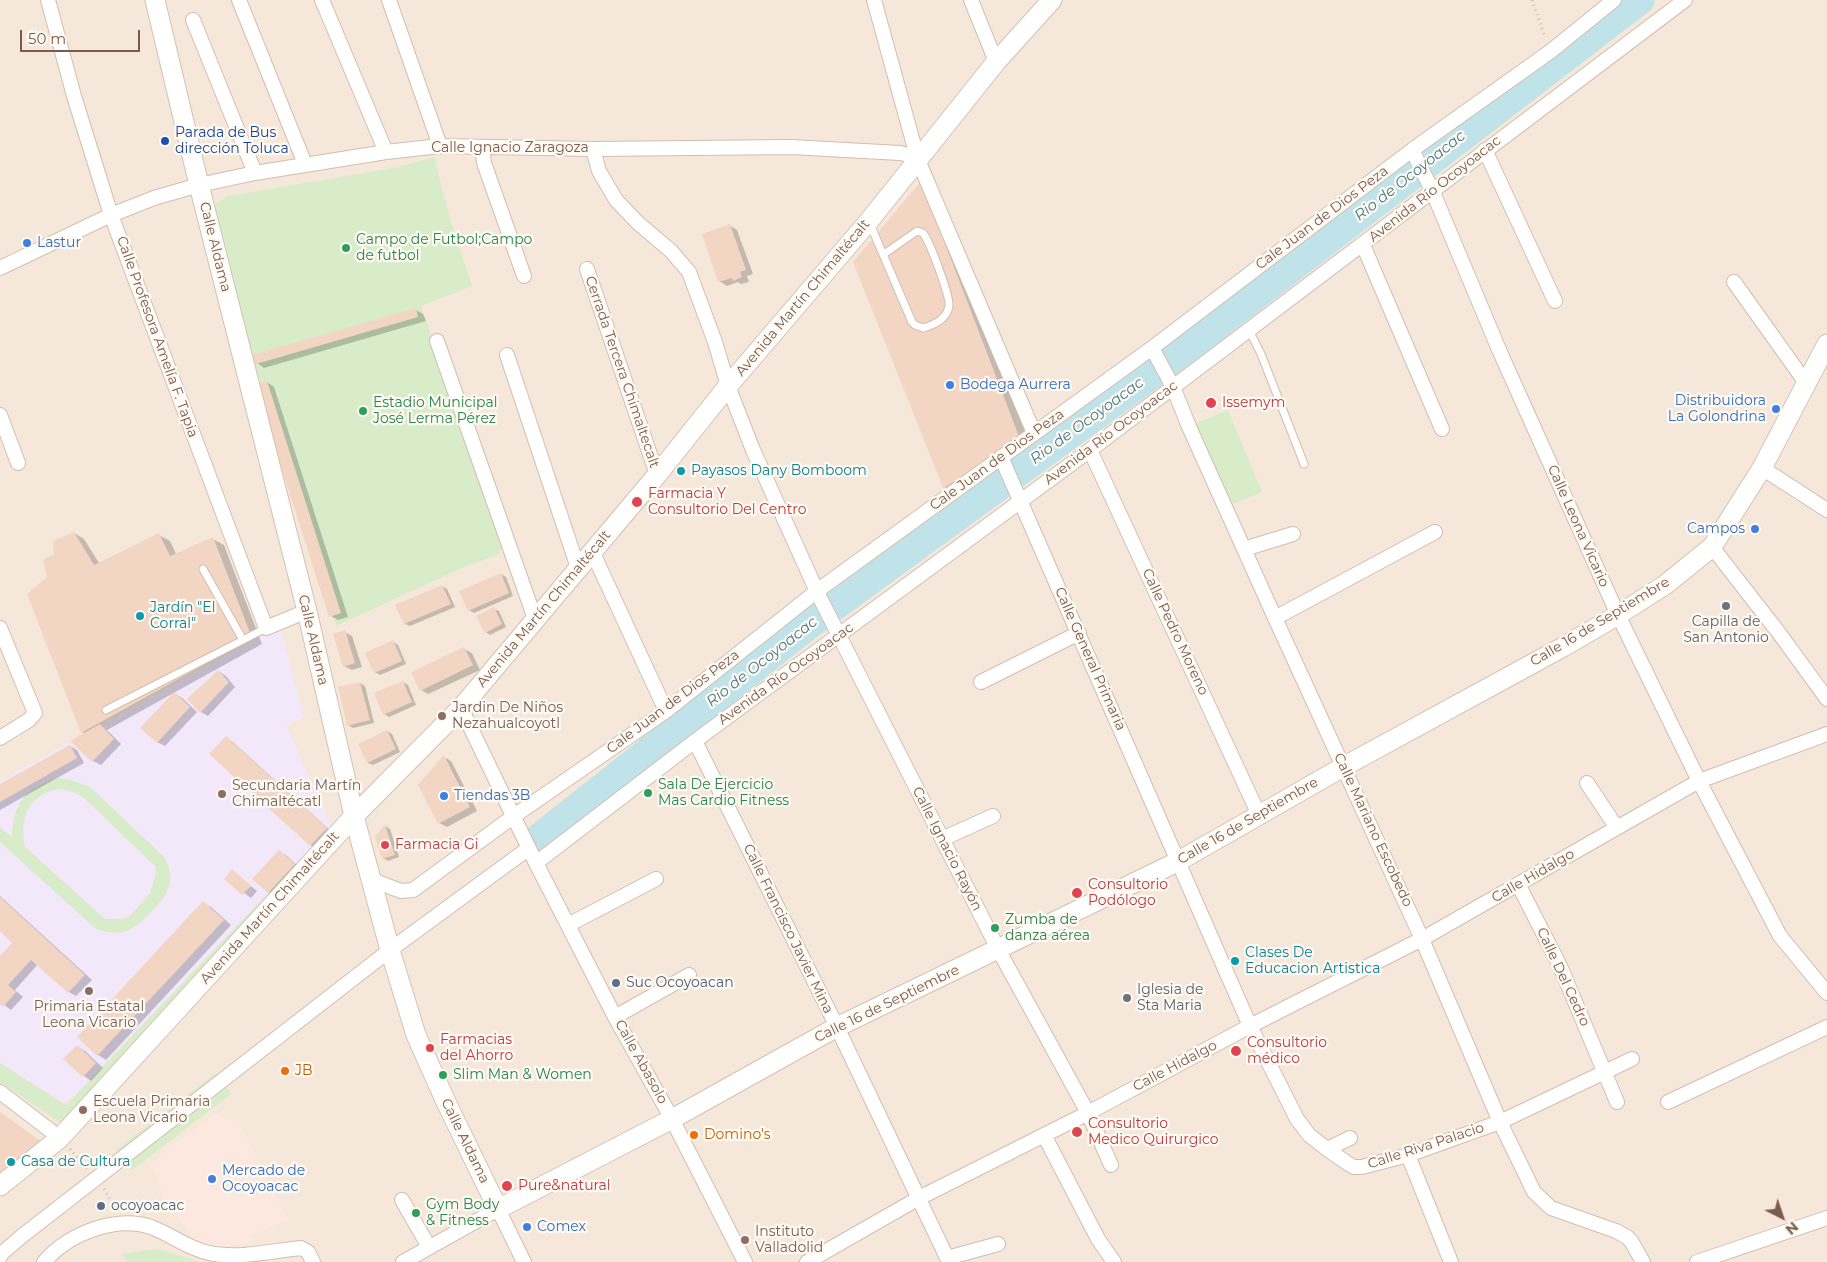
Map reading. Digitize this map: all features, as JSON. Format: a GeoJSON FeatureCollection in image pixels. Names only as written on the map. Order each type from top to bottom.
{"type":"FeatureCollection","features":[{"type":"Feature","properties":{"kind":"main road","name":"Calle Aldama"},"geometry":{"type":"LineString","coordinates":[[155,0],[199,185],[307,611],[354,816],[390,950],[416,1034],[446,1102],[498,1209]]}},
{"type":"Feature","properties":{"kind":"main road","name":"Avenida Martín Chimaltécalt"},"geometry":{"type":"LineString","coordinates":[[0,1186],[60,1138],[354,816],[461,708],[657,475],[728,386],[869,221],[996,62],[1052,0]]}},
{"type":"Feature","properties":{"kind":"main road","name":"Calle 16 de Septiembre"},"geometry":{"type":"LineString","coordinates":[[498,1209],[672,1119],[838,1027],[1177,862],[1344,766],[1618,615],[1665,585],[1712,547],[1762,468],[1827,344]]}},
{"type":"Feature","properties":{"kind":"street","name":"Calle Profesora Amelía F. Tapia"},"geometry":{"type":"LineString","coordinates":[[48,0],[74,96],[111,215],[266,628]]}},
{"type":"Feature","properties":{"kind":"street"},"geometry":{"type":"LineString","coordinates":[[239,0],[304,164]]}},
{"type":"Feature","properties":{"kind":"street"},"geometry":{"type":"LineString","coordinates":[[322,0],[386,152]]}},
{"type":"Feature","properties":{"kind":"street"},"geometry":{"type":"LineString","coordinates":[[389,0],[440,146]]}},
{"type":"Feature","properties":{"kind":"street"},"geometry":{"type":"LineString","coordinates":[[874,0],[918,160],[1034,433]]}},
{"type":"Feature","properties":{"kind":"street"},"geometry":{"type":"LineString","coordinates":[[971,0],[996,62]]}},
{"type":"Feature","properties":{"kind":"street","name":"Cale Juan de Dios Peza"},"geometry":{"type":"LineString","coordinates":[[372,880],[401,891],[413,890],[514,816],[666,711],[818,594],[1002,460],[1034,433],[1153,351],[1551,51],[1614,0]]}},
{"type":"Feature","properties":{"kind":"street","name":"Avenida Río Ocoyoacac"},"geometry":{"type":"LineString","coordinates":[[536,863],[836,632],[1017,496],[1090,450],[1171,383],[1249,330],[1363,245],[1430,188],[1485,150],[1685,0]]}},
{"type":"Feature","properties":{"kind":"street"},"geometry":{"type":"LineString","coordinates":[[193,20],[255,173]]}},
{"type":"Feature","properties":{"kind":"street","name":"Calle Ignacio Zaragoza"},"geometry":{"type":"LineString","coordinates":[[0,266],[111,215],[154,198],[199,185],[255,173],[386,152],[440,146],[593,149],[791,147],[900,153],[918,160]]}},
{"type":"Feature","properties":{"kind":"street"},"geometry":{"type":"LineString","coordinates":[[482,147],[484,163],[524,276]]}},
{"type":"Feature","properties":{"kind":"street"},"geometry":{"type":"LineString","coordinates":[[593,149],[599,171],[616,200],[638,223],[671,250],[689,272],[715,342],[728,386],[753,450],[818,594]]}},
{"type":"Feature","properties":{"kind":"street"},"geometry":{"type":"LineString","coordinates":[[1485,150],[1555,301]]}},
{"type":"Feature","properties":{"kind":"street","name":"Calle Leona Vicario"},"geometry":{"type":"LineString","coordinates":[[1414,153],[1500,352],[1618,615],[1699,781],[1780,936],[1827,993]]}},
{"type":"Feature","properties":{"kind":"street"},"geometry":{"type":"LineString","coordinates":[[1363,245],[1442,429]]}},
{"type":"Feature","properties":{"kind":"street","name":"Cerrada Tercera Chimaltecalt"},"geometry":{"type":"LineString","coordinates":[[587,269],[657,475]]}},
{"type":"Feature","properties":{"kind":"street"},"geometry":{"type":"LineString","coordinates":[[1734,282],[1806,383]]}},
{"type":"Feature","properties":{"kind":"street"},"geometry":{"type":"LineString","coordinates":[[438,341],[535,620]]}},
{"type":"Feature","properties":{"kind":"street","name":"Calle Mariano Escobedo"},"geometry":{"type":"LineString","coordinates":[[1153,351],[1171,383],[1274,618],[1344,766],[1422,939],[1500,1122],[1534,1192],[1551,1208],[1616,1231],[1627,1237],[1643,1262]]}},
{"type":"Feature","properties":{"kind":"street"},"geometry":{"type":"LineString","coordinates":[[507,355],[578,568]]}},
{"type":"Feature","properties":{"kind":"street"},"geometry":{"type":"LineString","coordinates":[[0,415],[18,463]]}},
{"type":"Feature","properties":{"kind":"street","name":"Calle Pedro Moreno"},"geometry":{"type":"LineString","coordinates":[[1090,450],[1259,815]]}},
{"type":"Feature","properties":{"kind":"street","name":"Calle General Primaria"},"geometry":{"type":"LineString","coordinates":[[1002,460],[1079,633],[1177,862]]}},
{"type":"Feature","properties":{"kind":"street"},"geometry":{"type":"LineString","coordinates":[[1762,468],[1827,510]]}},
{"type":"Feature","properties":{"kind":"street"},"geometry":{"type":"LineString","coordinates":[[1274,618],[1435,532]]}},
{"type":"Feature","properties":{"kind":"street"},"geometry":{"type":"LineString","coordinates":[[1244,549],[1293,534]]}},
{"type":"Feature","properties":{"kind":"street"},"geometry":{"type":"LineString","coordinates":[[1712,547],[1779,633],[1827,699]]}},
{"type":"Feature","properties":{"kind":"street"},"geometry":{"type":"LineString","coordinates":[[592,551],[666,711]]}},
{"type":"Feature","properties":{"kind":"street","name":"Calle Ignacio Rayón"},"geometry":{"type":"LineString","coordinates":[[818,594],[998,949],[1088,1113],[1111,1165]]}},
{"type":"Feature","properties":{"kind":"street"},"geometry":{"type":"LineString","coordinates":[[266,628],[307,611]]}},
{"type":"Feature","properties":{"kind":"street"},"geometry":{"type":"LineString","coordinates":[[0,628],[34,713],[30,720],[0,738]]}},
{"type":"Feature","properties":{"kind":"street"},"geometry":{"type":"LineString","coordinates":[[981,682],[1079,633]]}},
{"type":"Feature","properties":{"kind":"street"},"geometry":{"type":"LineString","coordinates":[[461,708],[514,816]]}},
{"type":"Feature","properties":{"kind":"street","name":"Calle Hidalgo"},"geometry":{"type":"LineString","coordinates":[[807,1262],[919,1198],[1088,1113],[1250,1026],[1422,939],[1699,781],[1827,734]]}},
{"type":"Feature","properties":{"kind":"street","name":"Calle Francisco Javier Mina"},"geometry":{"type":"LineString","coordinates":[[695,741],[838,1027],[948,1260]]}},
{"type":"Feature","properties":{"kind":"street"},"geometry":{"type":"LineString","coordinates":[[1587,783],[1617,828]]}},
{"type":"Feature","properties":{"kind":"street","name":"Calle Abasolo"},"geometry":{"type":"LineString","coordinates":[[514,816],[615,1017],[672,1119],[745,1262]]}},
{"type":"Feature","properties":{"kind":"street"},"geometry":{"type":"LineString","coordinates":[[942,838],[993,816]]}},
{"type":"Feature","properties":{"kind":"street"},"geometry":{"type":"LineString","coordinates":[[0,1257],[22,1236],[390,950],[529,848]]}},
{"type":"Feature","properties":{"kind":"street","name":"Calle Riva Palacio"},"geometry":{"type":"LineString","coordinates":[[1177,862],[1250,1026],[1302,1128],[1347,1163],[1358,1167],[1408,1155],[1500,1122],[1632,1059]]}},
{"type":"Feature","properties":{"kind":"street"},"geometry":{"type":"LineString","coordinates":[[568,924],[656,879]]}},
{"type":"Feature","properties":{"kind":"street","name":"Calle Del Cedro"},"geometry":{"type":"LineString","coordinates":[[1518,884],[1560,966],[1606,1071],[1617,1102]]}},
{"type":"Feature","properties":{"kind":"street"},"geometry":{"type":"LineString","coordinates":[[615,1017],[689,974]]}},
{"type":"Feature","properties":{"kind":"street"},"geometry":{"type":"LineString","coordinates":[[1668,1102],[1827,1027]]}},
{"type":"Feature","properties":{"kind":"street"},"geometry":{"type":"LineString","coordinates":[[0,1092],[60,1138]]}},
{"type":"Feature","properties":{"kind":"street"},"geometry":{"type":"LineString","coordinates":[[1044,1135],[1098,1239],[1114,1262]]}},
{"type":"Feature","properties":{"kind":"street"},"geometry":{"type":"LineString","coordinates":[[1327,1149],[1350,1138]]}},
{"type":"Feature","properties":{"kind":"street"},"geometry":{"type":"LineString","coordinates":[[1408,1155],[1451,1262]]}},
{"type":"Feature","properties":{"kind":"street"},"geometry":{"type":"LineString","coordinates":[[402,1200],[429,1247]]}},
{"type":"Feature","properties":{"kind":"street","name":"Calle 16 de Septiembre"},"geometry":{"type":"LineString","coordinates":[[403,1262],[498,1209]]}},
{"type":"Feature","properties":{"kind":"street","name":"Calle Aldama"},"geometry":{"type":"LineString","coordinates":[[498,1209],[524,1262]]}},
{"type":"Feature","properties":{"kind":"street"},"geometry":{"type":"LineString","coordinates":[[1697,1262],[1827,1218]]}},
{"type":"Feature","properties":{"kind":"street"},"geometry":{"type":"LineString","coordinates":[[44,1262],[50,1255],[75,1238],[94,1229],[118,1222],[134,1223],[152,1228],[196,1249],[214,1254],[240,1254],[301,1248],[308,1252],[313,1262]]}},
{"type":"Feature","properties":{"kind":"street"},"geometry":{"type":"LineString","coordinates":[[948,1260],[998,1244]]}},
{"type":"Feature","properties":{"kind":"lane"},"geometry":{"type":"LineString","coordinates":[[869,221],[912,322],[923,328],[940,320],[947,312],[949,305],[947,294],[923,233],[917,231],[884,254]]}},
{"type":"Feature","properties":{"kind":"lane"},"geometry":{"type":"LineString","coordinates":[[1249,330],[1261,354],[1304,464]]}},
{"type":"Feature","properties":{"kind":"lane"},"geometry":{"type":"LineString","coordinates":[[203,569],[243,640]]}},
{"type":"Feature","properties":{"kind":"lane"},"geometry":{"type":"LineString","coordinates":[[106,710],[266,628]]}},
{"type":"Feature","properties":{"kind":"path"},"geometry":{"type":"LineString","coordinates":[[1532,0],[1551,51]]}},
{"type":"Feature","properties":{"kind":"shaded area"},"geometry":{"type":"Polygon","coordinates":[[[0,0],[1827,0],[1827,1262],[0,1262],[0,0]]]}},
{"type":"Feature","properties":{"kind":"shaded area","name":"Primaria Estatal Leona Vicario"},"geometry":{"type":"Polygon","coordinates":[[[281,630],[304,717],[286,726],[332,826],[82,1095],[52,1108],[0,1072],[0,781],[250,642],[281,630]]]}},
{"type":"Feature","properties":{"kind":"shaded area","name":"Mercado de Ocoyoacac"},"geometry":{"type":"Polygon","coordinates":[[[215,1113],[228,1120],[237,1118],[288,1220],[250,1236],[254,1243],[212,1249],[198,1245],[158,1191],[162,1189],[150,1166],[173,1144],[199,1127],[215,1113]]]}},
{"type":"Feature","properties":{"kind":"green space","name":"Estadio Municipal José Lerma Pérez"},"geometry":{"type":"Polygon","coordinates":[[[434,157],[450,219],[472,286],[421,306],[471,458],[505,548],[499,550],[500,554],[464,567],[336,626],[245,332],[213,206],[228,196],[394,168],[434,157]]]}},
{"type":"Feature","properties":{"kind":"green space"},"geometry":{"type":"Polygon","coordinates":[[[1228,410],[1262,492],[1229,506],[1192,425],[1228,410]]]}},
{"type":"Feature","properties":{"kind":"green space"},"geometry":{"type":"Polygon","coordinates":[[[58,778],[69,779],[90,787],[165,858],[170,875],[168,890],[154,909],[132,928],[115,933],[96,929],[0,842],[0,827],[12,837],[15,815],[23,798],[37,786],[58,778]],[[59,789],[48,792],[33,802],[28,809],[23,827],[25,847],[105,919],[122,919],[130,916],[150,893],[156,874],[155,866],[83,797],[71,791],[59,789]]]}},
{"type":"Feature","properties":{"kind":"green space"},"geometry":{"type":"Polygon","coordinates":[[[332,826],[67,1127],[0,1082],[0,1063],[66,1105],[332,826]]]}},
{"type":"Feature","properties":{"kind":"green space"},"geometry":{"type":"Polygon","coordinates":[[[216,1073],[231,1094],[132,1170],[116,1150],[216,1073]]]}},
{"type":"Feature","properties":{"kind":"green space"},"geometry":{"type":"Polygon","coordinates":[[[158,1249],[200,1262],[126,1262],[122,1254],[158,1249]]]}},
{"type":"Feature","properties":{"kind":"building","name":"Bodega Aurrera"},"geometry":{"type":"Polygon","coordinates":[[[921,181],[1020,439],[947,486],[944,490],[853,262],[921,181]]]}},
{"type":"Feature","properties":{"kind":"building"},"geometry":{"type":"Polygon","coordinates":[[[730,224],[746,270],[740,272],[742,277],[733,281],[732,278],[718,282],[702,234],[730,224]]]}},
{"type":"Feature","properties":{"kind":"building"},"geometry":{"type":"Polygon","coordinates":[[[416,308],[418,317],[256,364],[253,355],[416,308]]]}},
{"type":"Feature","properties":{"kind":"building"},"geometry":{"type":"Polygon","coordinates":[[[267,381],[341,613],[329,617],[255,385],[267,381]]]}},
{"type":"Feature","properties":{"kind":"building","name":"Jardín \"El Corral\""},"geometry":{"type":"Polygon","coordinates":[[[74,532],[94,565],[159,533],[170,556],[213,537],[252,638],[81,733],[27,594],[47,577],[43,560],[54,554],[53,541],[74,532]]]}},
{"type":"Feature","properties":{"kind":"building"},"geometry":{"type":"Polygon","coordinates":[[[501,573],[509,593],[468,611],[459,591],[501,573]]]}},
{"type":"Feature","properties":{"kind":"building"},"geometry":{"type":"Polygon","coordinates":[[[442,585],[451,604],[404,624],[395,605],[442,585]]]}},
{"type":"Feature","properties":{"kind":"building"},"geometry":{"type":"Polygon","coordinates":[[[494,607],[502,624],[485,633],[476,616],[494,607]]]}},
{"type":"Feature","properties":{"kind":"building"},"geometry":{"type":"Polygon","coordinates":[[[345,630],[355,663],[343,667],[333,634],[345,630]]]}},
{"type":"Feature","properties":{"kind":"building"},"geometry":{"type":"Polygon","coordinates":[[[393,640],[402,661],[374,673],[365,653],[393,640]]]}},
{"type":"Feature","properties":{"kind":"building"},"geometry":{"type":"Polygon","coordinates":[[[464,647],[473,665],[420,691],[411,672],[464,647]]]}},
{"type":"Feature","properties":{"kind":"building"},"geometry":{"type":"Polygon","coordinates":[[[218,670],[229,682],[200,713],[187,699],[218,670]]]}},
{"type":"Feature","properties":{"kind":"building"},"geometry":{"type":"Polygon","coordinates":[[[403,681],[412,702],[383,715],[374,693],[403,681]]]}},
{"type":"Feature","properties":{"kind":"building"},"geometry":{"type":"Polygon","coordinates":[[[360,682],[370,720],[347,726],[338,687],[360,682]]]}},
{"type":"Feature","properties":{"kind":"building"},"geometry":{"type":"Polygon","coordinates":[[[174,692],[190,707],[157,743],[140,728],[174,692]]]}},
{"type":"Feature","properties":{"kind":"building"},"geometry":{"type":"Polygon","coordinates":[[[100,724],[114,739],[92,762],[70,741],[100,724]]]}},
{"type":"Feature","properties":{"kind":"building"},"geometry":{"type":"Polygon","coordinates":[[[387,730],[396,749],[367,763],[358,744],[387,730]]]}},
{"type":"Feature","properties":{"kind":"building"},"geometry":{"type":"Polygon","coordinates":[[[226,736],[327,828],[310,846],[209,754],[226,736]]]}},
{"type":"Feature","properties":{"kind":"building"},"geometry":{"type":"Polygon","coordinates":[[[70,745],[77,758],[0,802],[0,784],[70,745]]]}},
{"type":"Feature","properties":{"kind":"building","name":"Tiendas 3B"},"geometry":{"type":"Polygon","coordinates":[[[444,755],[470,807],[438,824],[418,785],[444,755]]]}},
{"type":"Feature","properties":{"kind":"building","name":"Farmacia Gi"},"geometry":{"type":"Polygon","coordinates":[[[385,825],[395,855],[382,859],[375,836],[385,825]]]}},
{"type":"Feature","properties":{"kind":"building"},"geometry":{"type":"Polygon","coordinates":[[[279,850],[295,864],[268,893],[252,879],[279,850]]]}},
{"type":"Feature","properties":{"kind":"building"},"geometry":{"type":"Polygon","coordinates":[[[232,869],[251,886],[242,895],[224,879],[232,869]]]}},
{"type":"Feature","properties":{"kind":"building"},"geometry":{"type":"Polygon","coordinates":[[[0,897],[85,975],[68,993],[31,960],[8,985],[16,992],[3,1007],[0,1004],[0,956],[12,943],[0,931],[0,897]]]}},
{"type":"Feature","properties":{"kind":"building"},"geometry":{"type":"Polygon","coordinates":[[[203,901],[224,920],[97,1056],[77,1037],[203,901]]]}},
{"type":"Feature","properties":{"kind":"building"},"geometry":{"type":"Polygon","coordinates":[[[77,1045],[96,1063],[83,1077],[63,1059],[77,1045]]]}},
{"type":"Feature","properties":{"kind":"building","name":"Casa de Cultura"},"geometry":{"type":"Polygon","coordinates":[[[0,1112],[45,1144],[0,1179],[0,1112]]]}},
{"type":"Feature","properties":{"kind":"waterway","name":"Rio de Ocoyoacac"},"geometry":{"type":"LineString","coordinates":[[535,841],[806,627],[1177,356],[1640,0]]}},
{"type":"Feature","properties":{"kind":"place","name":"Parada de Bus dirección Toluca"},"geometry":{"type":"Point","coordinates":[165,141]}},
{"type":"Feature","properties":{"kind":"place","name":"Lastur"},"geometry":{"type":"Point","coordinates":[27,243]}},
{"type":"Feature","properties":{"kind":"place","name":"Campo de Futbol;Campo de futbol"},"geometry":{"type":"Point","coordinates":[346,248]}},
{"type":"Feature","properties":{"kind":"place","name":"Bodega Aurrera"},"geometry":{"type":"Point","coordinates":[950,385]}},
{"type":"Feature","properties":{"kind":"place","name":"Issemym"},"geometry":{"type":"Point","coordinates":[1211,403]}},
{"type":"Feature","properties":{"kind":"place","name":"Distribuidora La Golondrina"},"geometry":{"type":"Point","coordinates":[1776,409]}},
{"type":"Feature","properties":{"kind":"place","name":"Estadio Municipal José Lerma Pérez"},"geometry":{"type":"Point","coordinates":[363,411]}},
{"type":"Feature","properties":{"kind":"place","name":"Payasos Dany Bomboom"},"geometry":{"type":"Point","coordinates":[681,471]}},
{"type":"Feature","properties":{"kind":"place","name":"Farmacia Y Consultorio Del Centro"},"geometry":{"type":"Point","coordinates":[637,502]}},
{"type":"Feature","properties":{"kind":"place","name":"Campos"},"geometry":{"type":"Point","coordinates":[1755,529]}},
{"type":"Feature","properties":{"kind":"place","name":"Capilla de San Antonio"},"geometry":{"type":"Point","coordinates":[1726,606]}},
{"type":"Feature","properties":{"kind":"place","name":"Jardín \"El Corral\""},"geometry":{"type":"Point","coordinates":[140,616]}},
{"type":"Feature","properties":{"kind":"place","name":"Jardin De Niños Nezahualcoyotl"},"geometry":{"type":"Point","coordinates":[442,716]}},
{"type":"Feature","properties":{"kind":"place","name":"Sala De Ejercicio Mas Cardio Fitness"},"geometry":{"type":"Point","coordinates":[648,793]}},
{"type":"Feature","properties":{"kind":"place","name":"Secundaria Martín Chimaltécatl"},"geometry":{"type":"Point","coordinates":[222,794]}},
{"type":"Feature","properties":{"kind":"place","name":"Tiendas 3B"},"geometry":{"type":"Point","coordinates":[444,796]}},
{"type":"Feature","properties":{"kind":"place","name":"Farmacia Gi"},"geometry":{"type":"Point","coordinates":[385,845]}},
{"type":"Feature","properties":{"kind":"place","name":"Consultorio Podólogo"},"geometry":{"type":"Point","coordinates":[1077,893]}},
{"type":"Feature","properties":{"kind":"place","name":"Zumba de danza aérea"},"geometry":{"type":"Point","coordinates":[995,928]}},
{"type":"Feature","properties":{"kind":"place","name":"Clases De Educacion Artistica"},"geometry":{"type":"Point","coordinates":[1235,961]}},
{"type":"Feature","properties":{"kind":"place","name":"Suc Ocoyoacan"},"geometry":{"type":"Point","coordinates":[616,983]}},
{"type":"Feature","properties":{"kind":"place","name":"Primaria Estatal Leona Vicario"},"geometry":{"type":"Point","coordinates":[89,991]}},
{"type":"Feature","properties":{"kind":"place","name":"Iglesia de Sta Maria"},"geometry":{"type":"Point","coordinates":[1127,998]}},
{"type":"Feature","properties":{"kind":"place","name":"Farmacias del Ahorro"},"geometry":{"type":"Point","coordinates":[430,1048]}},
{"type":"Feature","properties":{"kind":"place","name":"Consultorio médico"},"geometry":{"type":"Point","coordinates":[1236,1051]}},
{"type":"Feature","properties":{"kind":"place","name":"JB"},"geometry":{"type":"Point","coordinates":[285,1071]}},
{"type":"Feature","properties":{"kind":"place","name":"Slim Man & Women"},"geometry":{"type":"Point","coordinates":[443,1075]}},
{"type":"Feature","properties":{"kind":"place","name":"Escuela Primaria Leona Vicario"},"geometry":{"type":"Point","coordinates":[83,1110]}},
{"type":"Feature","properties":{"kind":"place","name":"Consultorio Medico Quirurgico"},"geometry":{"type":"Point","coordinates":[1077,1132]}},
{"type":"Feature","properties":{"kind":"place","name":"Domino's"},"geometry":{"type":"Point","coordinates":[694,1135]}},
{"type":"Feature","properties":{"kind":"place","name":"Casa de Cultura"},"geometry":{"type":"Point","coordinates":[11,1162]}},
{"type":"Feature","properties":{"kind":"place","name":"Mercado de Ocoyoacac"},"geometry":{"type":"Point","coordinates":[212,1179]}},
{"type":"Feature","properties":{"kind":"place","name":"Pure&natural"},"geometry":{"type":"Point","coordinates":[507,1186]}},
{"type":"Feature","properties":{"kind":"place","name":"ocoyoacac"},"geometry":{"type":"Point","coordinates":[101,1206]}},
{"type":"Feature","properties":{"kind":"place","name":"Gym Body & Fitness"},"geometry":{"type":"Point","coordinates":[416,1213]}},
{"type":"Feature","properties":{"kind":"place","name":"Comex"},"geometry":{"type":"Point","coordinates":[527,1227]}},
{"type":"Feature","properties":{"kind":"place","name":"Instituto Valladolid"},"geometry":{"type":"Point","coordinates":[745,1240]}}]}
